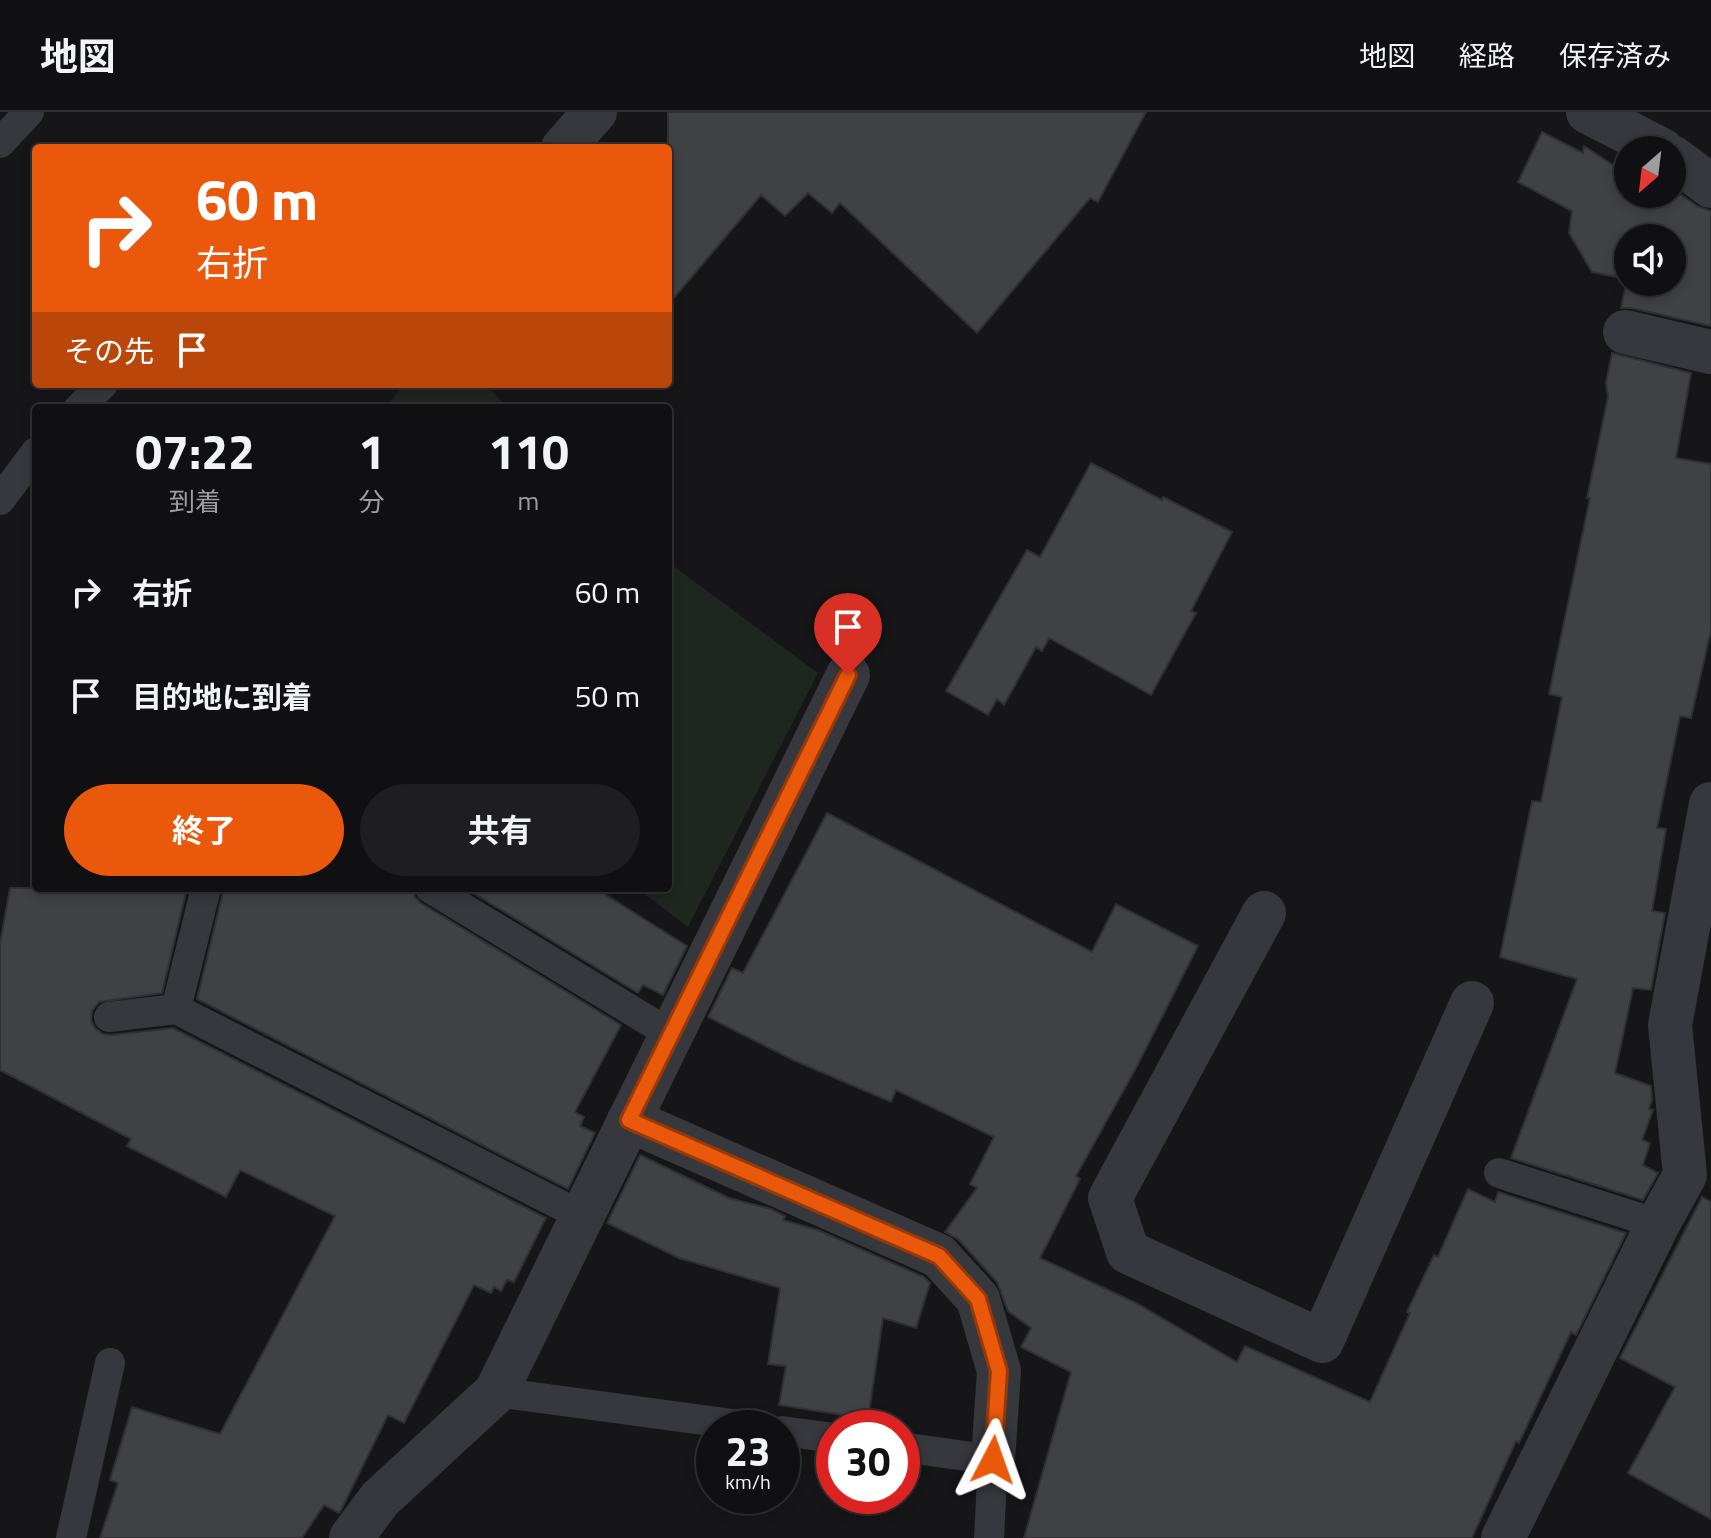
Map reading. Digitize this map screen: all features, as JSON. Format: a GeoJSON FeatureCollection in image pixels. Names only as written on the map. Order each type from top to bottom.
{"type":"FeatureCollection","features":[{"type":"Feature","properties":{"kind":"street"},"geometry":{"type":"LineString","coordinates":[[567,144],[595,112]]}},
{"type":"Feature","properties":{"kind":"street"},"geometry":{"type":"LineString","coordinates":[[1588,112],[1635,136]]}},
{"type":"Feature","properties":{"kind":"street"},"geometry":{"type":"LineString","coordinates":[[1686,167],[1711,186]]}},
{"type":"Feature","properties":{"kind":"street"},"geometry":{"type":"LineString","coordinates":[[1625,332],[1711,352]]}},
{"type":"Feature","properties":{"kind":"street"},"geometry":{"type":"LineString","coordinates":[[351,1538],[380,1499],[496,1392],[848,675]]}},
{"type":"Feature","properties":{"kind":"street"},"geometry":{"type":"LineString","coordinates":[[1503,1538],[1685,1175],[1670,1025],[1711,804]]}},
{"type":"Feature","properties":{"kind":"street"},"geometry":{"type":"LineString","coordinates":[[1264,913],[1110,1198],[1128,1252],[1322,1341],[1472,1003]]}},
{"type":"Feature","properties":{"kind":"street"},"geometry":{"type":"LineString","coordinates":[[629,1120],[939,1256],[978,1299],[999,1371],[993,1460]]}},
{"type":"Feature","properties":{"kind":"lane"},"geometry":{"type":"LineString","coordinates":[[0,143],[29,112]]}},
{"type":"Feature","properties":{"kind":"lane"},"geometry":{"type":"LineString","coordinates":[[83,404],[99,388]]}},
{"type":"Feature","properties":{"kind":"lane"},"geometry":{"type":"LineString","coordinates":[[0,500],[32,457]]}},
{"type":"Feature","properties":{"kind":"lane"},"geometry":{"type":"LineString","coordinates":[[176,1009],[205,892]]}},
{"type":"Feature","properties":{"kind":"lane"},"geometry":{"type":"LineString","coordinates":[[437,892],[672,1035]]}},
{"type":"Feature","properties":{"kind":"lane"},"geometry":{"type":"LineString","coordinates":[[109,1017],[176,1009],[582,1216]]}},
{"type":"Feature","properties":{"kind":"lane"},"geometry":{"type":"LineString","coordinates":[[1499,1173],[1658,1224]]}},
{"type":"Feature","properties":{"kind":"lane"},"geometry":{"type":"LineString","coordinates":[[71,1538],[110,1363]]}},
{"type":"Feature","properties":{"kind":"lane"},"geometry":{"type":"LineString","coordinates":[[496,1392],[696,1419]]}},
{"type":"Feature","properties":{"kind":"lane"},"geometry":{"type":"LineString","coordinates":[[920,1450],[993,1460],[989,1538]]}},
{"type":"Feature","properties":{"kind":"shaded area"},"geometry":{"type":"Polygon","coordinates":[[[402,388],[489,388],[504,404],[388,404],[402,388]]]}},
{"type":"Feature","properties":{"kind":"shaded area"},"geometry":{"type":"Polygon","coordinates":[[[672,565],[818,673],[688,927],[642,892],[672,892],[672,565]]]}},
{"type":"Feature","properties":{"kind":"building"},"geometry":{"type":"Polygon","coordinates":[[[668,112],[1146,112],[1098,202],[1090,198],[977,333],[840,203],[832,213],[808,193],[785,216],[761,195],[672,300],[672,144],[668,144],[668,112]]]}},
{"type":"Feature","properties":{"kind":"building"},"geometry":{"type":"Polygon","coordinates":[[[1542,132],[1583,153],[1584,146],[1614,166],[1614,208],[1686,208],[1686,198],[1711,211],[1711,326],[1621,308],[1623,296],[1686,296],[1686,224],[1614,224],[1614,276],[1592,272],[1569,233],[1572,211],[1518,182],[1542,132]]]}},
{"type":"Feature","properties":{"kind":"building"},"geometry":{"type":"Polygon","coordinates":[[[1612,353],[1691,373],[1676,458],[1711,464],[1711,630],[1691,718],[1680,716],[1657,828],[1666,829],[1652,911],[1665,913],[1651,990],[1633,988],[1615,1073],[1651,1086],[1649,1109],[1653,1110],[1642,1140],[1650,1143],[1643,1165],[1658,1173],[1643,1200],[1511,1158],[1577,979],[1500,957],[1532,801],[1541,802],[1562,697],[1549,694],[1590,498],[1587,498],[1608,397],[1606,383],[1612,353]]]}},
{"type":"Feature","properties":{"kind":"building"},"geometry":{"type":"Polygon","coordinates":[[[1091,463],[1232,532],[1191,611],[1196,613],[1151,695],[1049,638],[1042,651],[1036,647],[1004,705],[997,699],[988,715],[946,691],[1027,550],[1040,557],[1091,463]]]}},
{"type":"Feature","properties":{"kind":"building"},"geometry":{"type":"Polygon","coordinates":[[[827,813],[1092,952],[1116,904],[1198,946],[1076,1176],[1080,1179],[1040,1258],[1136,1303],[1237,1362],[1245,1346],[1370,1402],[1410,1313],[1407,1312],[1434,1255],[1438,1257],[1468,1189],[1495,1202],[1498,1192],[1626,1233],[1576,1335],[1571,1332],[1472,1538],[1024,1538],[1071,1372],[1021,1347],[1031,1328],[1008,1311],[997,1282],[958,1239],[945,1232],[977,1188],[970,1184],[994,1137],[896,1090],[891,1102],[793,1060],[708,1017],[732,968],[743,973],[827,813]]]}},
{"type":"Feature","properties":{"kind":"building"},"geometry":{"type":"Polygon","coordinates":[[[10,888],[32,888],[32,892],[186,892],[162,993],[99,1002],[92,1011],[91,1020],[95,1028],[111,1035],[173,1028],[546,1218],[514,1282],[507,1280],[501,1291],[494,1287],[491,1293],[474,1285],[404,1423],[388,1415],[339,1513],[324,1505],[302,1538],[100,1538],[118,1483],[110,1480],[132,1407],[220,1434],[335,1216],[240,1170],[226,1197],[127,1146],[131,1139],[0,1070],[0,944],[10,888]]]}},
{"type":"Feature","properties":{"kind":"building"},"geometry":{"type":"Polygon","coordinates":[[[223,892],[413,892],[421,903],[621,1025],[575,1112],[584,1117],[580,1126],[595,1133],[568,1189],[197,999],[223,892]]]}},
{"type":"Feature","properties":{"kind":"building"},"geometry":{"type":"Polygon","coordinates":[[[472,892],[601,892],[687,946],[663,995],[643,985],[638,993],[472,892]]]}},
{"type":"Feature","properties":{"kind":"building"},"geometry":{"type":"Polygon","coordinates":[[[640,1155],[729,1198],[771,1209],[785,1216],[783,1220],[818,1230],[924,1277],[930,1283],[916,1328],[883,1318],[869,1410],[816,1411],[779,1405],[786,1366],[768,1364],[780,1288],[679,1258],[607,1223],[640,1155]]]}},
{"type":"Feature","properties":{"kind":"building"},"geometry":{"type":"Polygon","coordinates":[[[1702,1197],[1711,1202],[1711,1519],[1628,1473],[1675,1387],[1620,1358],[1702,1197]]]}},
{"type":"Feature","properties":{"kind":"route"},"geometry":{"type":"LineString","coordinates":[[848,675],[629,1120],[939,1256],[978,1299],[999,1371],[993,1460]]}}]}
